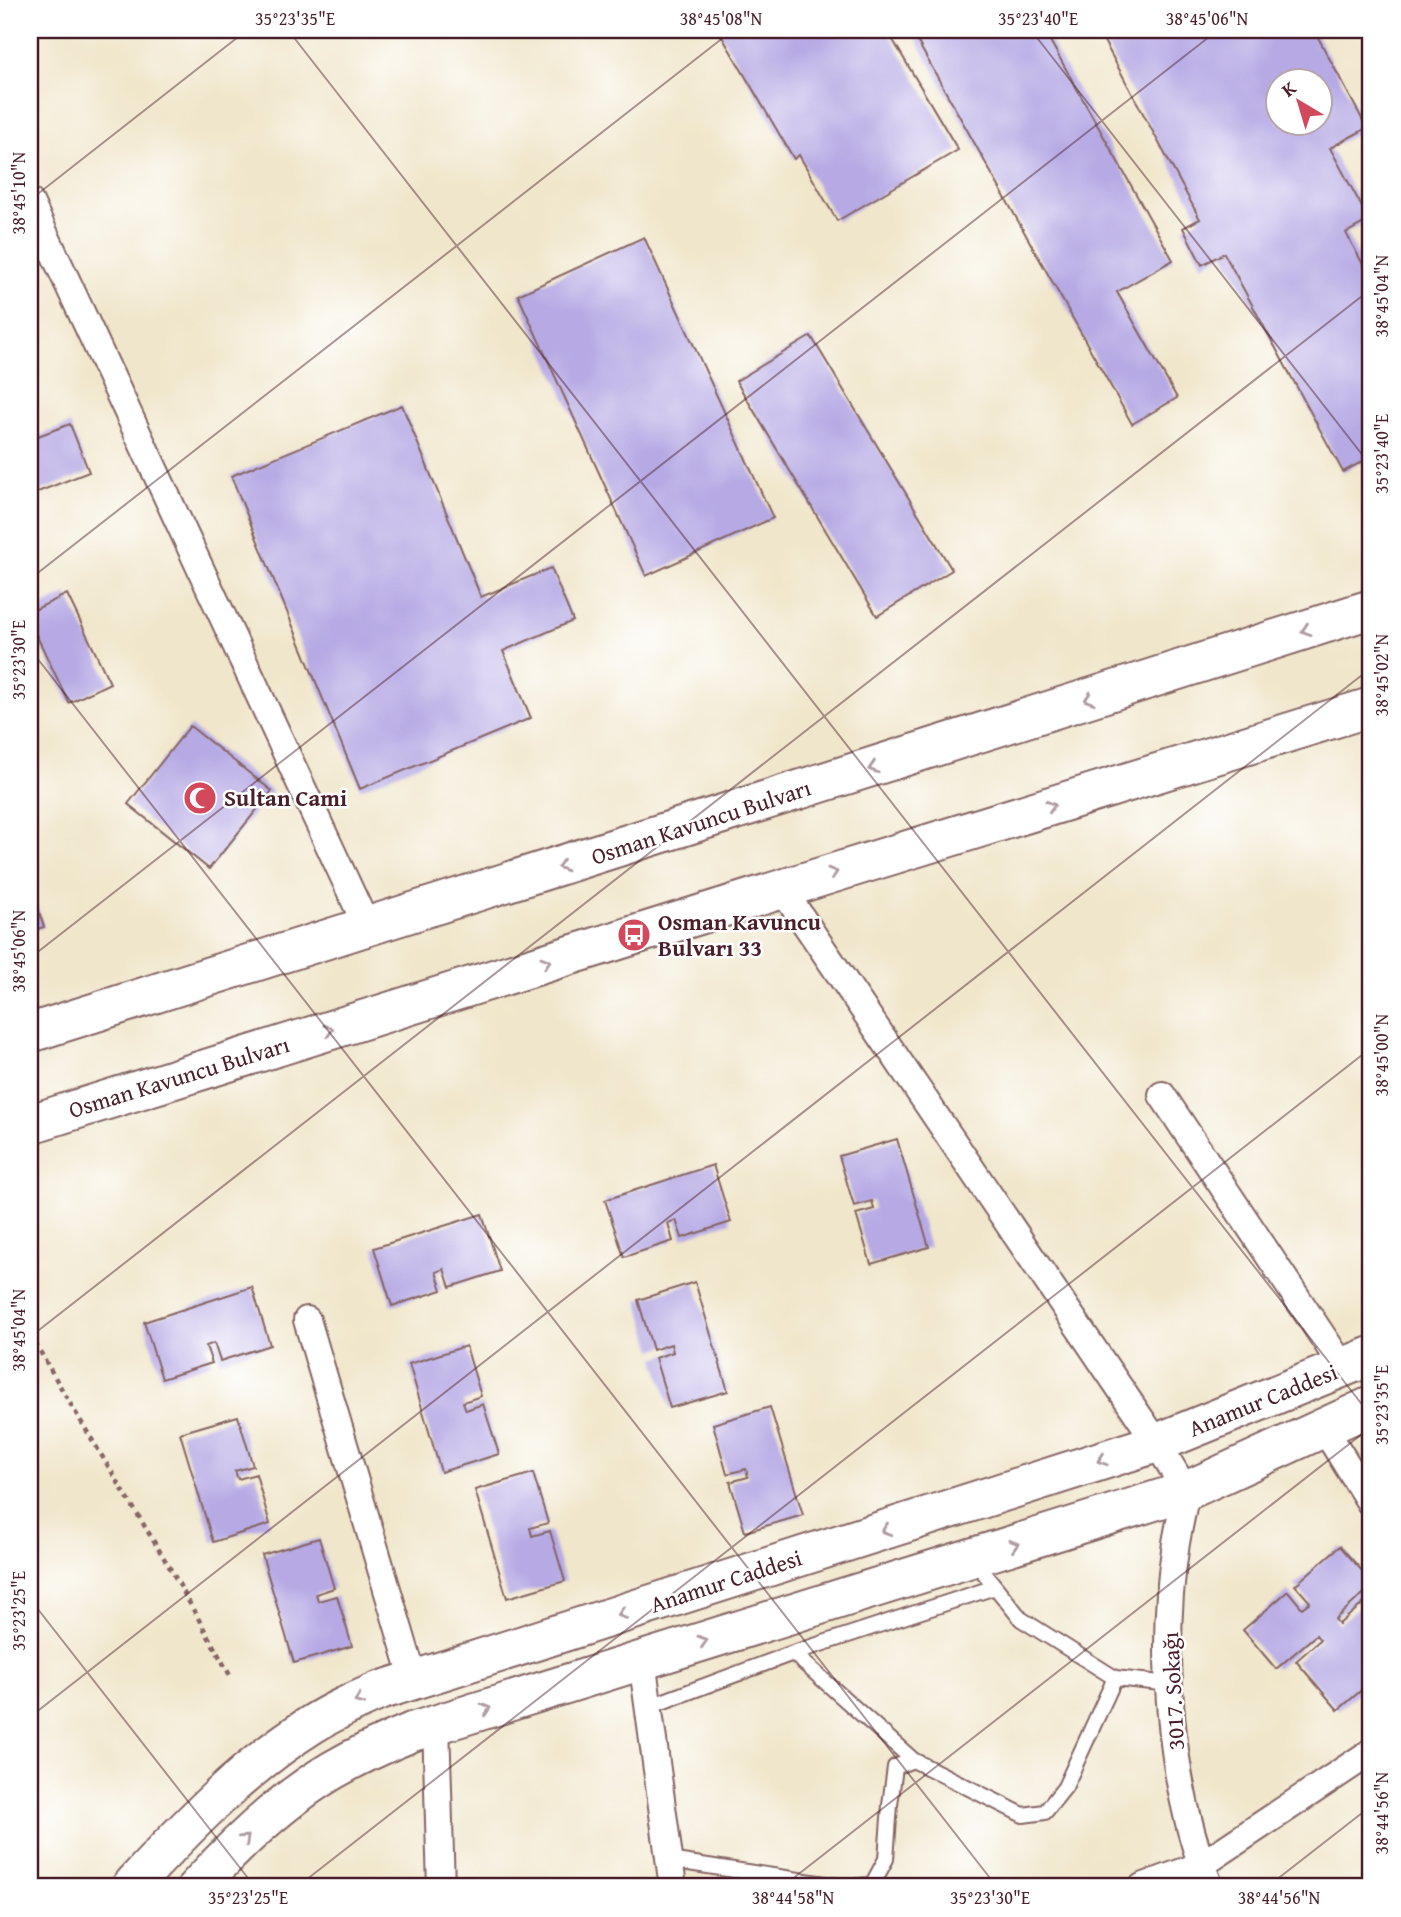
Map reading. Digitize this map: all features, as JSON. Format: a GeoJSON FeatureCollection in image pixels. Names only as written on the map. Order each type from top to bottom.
{"type":"FeatureCollection","features":[{"type":"Feature","properties":{"kind":"main road","name":"Osman Kavuncu Bulvarı"},"geometry":{"type":"LineString","coordinates":[[30,1033],[1371,609]]}},
{"type":"Feature","properties":{"kind":"main road","name":"Osman Kavuncu Bulvarı"},"geometry":{"type":"LineString","coordinates":[[30,1124],[1371,707]]}},
{"type":"Feature","properties":{"kind":"main road","name":"Anamur Caddesi"},"geometry":{"type":"LineString","coordinates":[[131,1887],[206,1809],[285,1742],[346,1705],[379,1691],[1157,1443],[1357,1362]]}},
{"type":"Feature","properties":{"kind":"main road","name":"Anamur Caddesi"},"geometry":{"type":"LineString","coordinates":[[198,1887],[265,1820],[331,1771],[370,1749],[436,1724],[642,1660],[983,1572],[1186,1491],[1371,1406]]}},
{"type":"Feature","properties":{"kind":"street"},"geometry":{"type":"LineString","coordinates":[[30,202],[367,927]]}},
{"type":"Feature","properties":{"kind":"street"},"geometry":{"type":"LineString","coordinates":[[782,889],[1157,1443],[1186,1491]]}},
{"type":"Feature","properties":{"kind":"street"},"geometry":{"type":"LineString","coordinates":[[1162,1095],[1357,1362]]}},
{"type":"Feature","properties":{"kind":"street"},"geometry":{"type":"LineString","coordinates":[[307,1320],[414,1680]]}},
{"type":"Feature","properties":{"kind":"street"},"geometry":{"type":"LineString","coordinates":[[1324,1428],[1371,1504]]}},
{"type":"Feature","properties":{"kind":"street","name":"3017. Sokağı"},"geometry":{"type":"LineString","coordinates":[[1186,1491],[1176,1544],[1170,1599],[1170,1684],[1177,1761],[1187,1813],[1205,1876]]}},
{"type":"Feature","properties":{"kind":"street"},"geometry":{"type":"LineString","coordinates":[[642,1660],[673,1887]]}},
{"type":"Feature","properties":{"kind":"street"},"geometry":{"type":"LineString","coordinates":[[436,1724],[441,1887]]}},
{"type":"Feature","properties":{"kind":"street"},"geometry":{"type":"LineString","coordinates":[[1142,1887],[1205,1876],[1371,1752]]}},
{"type":"Feature","properties":{"kind":"lane"},"geometry":{"type":"LineString","coordinates":[[648,1707],[793,1653],[983,1572],[1021,1619],[1115,1678],[1170,1684]]}},
{"type":"Feature","properties":{"kind":"lane"},"geometry":{"type":"LineString","coordinates":[[793,1653],[913,1760],[1023,1815],[1045,1812],[1065,1787],[1115,1678]]}},
{"type":"Feature","properties":{"kind":"lane"},"geometry":{"type":"LineString","coordinates":[[669,1860],[845,1887],[872,1885],[886,1859],[895,1767],[913,1760]]}},
{"type":"Feature","properties":{"kind":"path"},"geometry":{"type":"LineString","coordinates":[[30,1334],[170,1567],[232,1679]]}},
{"type":"Feature","properties":{"kind":"building"},"geometry":{"type":"Polygon","coordinates":[[[718,30],[887,30],[958,150],[837,221],[799,155],[794,159],[718,30]]]}},
{"type":"Feature","properties":{"kind":"building"},"geometry":{"type":"Polygon","coordinates":[[[911,30],[1044,30],[1173,260],[1117,292],[1177,398],[1132,424],[911,30]]]}},
{"type":"Feature","properties":{"kind":"building"},"geometry":{"type":"Polygon","coordinates":[[[1098,30],[1314,30],[1333,66],[1264,66],[1264,136],[1334,136],[1334,67],[1367,128],[1330,148],[1369,220],[1346,233],[1371,279],[1371,457],[1343,472],[1224,253],[1202,265],[1183,228],[1200,219],[1098,30]]]}},
{"type":"Feature","properties":{"kind":"building"},"geometry":{"type":"Polygon","coordinates":[[[644,237],[773,518],[646,576],[518,295],[644,237]]]}},
{"type":"Feature","properties":{"kind":"building"},"geometry":{"type":"Polygon","coordinates":[[[811,336],[952,570],[877,616],[736,381],[811,336]]]}},
{"type":"Feature","properties":{"kind":"building"},"geometry":{"type":"Polygon","coordinates":[[[402,405],[481,597],[551,568],[573,621],[503,651],[531,718],[360,789],[231,476],[402,405]]]}},
{"type":"Feature","properties":{"kind":"building"},"geometry":{"type":"Polygon","coordinates":[[[70,424],[89,472],[30,495],[30,439],[70,424]]]}},
{"type":"Feature","properties":{"kind":"building"},"geometry":{"type":"Polygon","coordinates":[[[67,594],[110,683],[69,703],[30,622],[30,612],[67,594]]]}},
{"type":"Feature","properties":{"kind":"building","name":"Sultan Cami"},"geometry":{"type":"Polygon","coordinates":[[[190,726],[272,791],[209,869],[128,804],[190,726]]]}},
{"type":"Feature","properties":{"kind":"building"},"geometry":{"type":"Polygon","coordinates":[[[30,884],[44,927],[30,931],[30,884]]]}},
{"type":"Feature","properties":{"kind":"building"},"geometry":{"type":"Polygon","coordinates":[[[897,1139],[929,1247],[871,1264],[856,1214],[874,1209],[872,1201],[854,1206],[839,1156],[897,1139]]]}},
{"type":"Feature","properties":{"kind":"building"},"geometry":{"type":"Polygon","coordinates":[[[713,1165],[731,1222],[682,1238],[676,1220],[668,1223],[673,1241],[624,1257],[605,1200],[713,1165]]]}},
{"type":"Feature","properties":{"kind":"building"},"geometry":{"type":"Polygon","coordinates":[[[482,1214],[500,1271],[450,1287],[444,1269],[436,1272],[442,1290],[392,1306],[374,1248],[482,1214]]]}},
{"type":"Feature","properties":{"kind":"building"},"geometry":{"type":"Polygon","coordinates":[[[695,1282],[728,1391],[670,1408],[655,1358],[673,1352],[671,1344],[653,1350],[638,1300],[695,1282]]]}},
{"type":"Feature","properties":{"kind":"building"},"geometry":{"type":"Polygon","coordinates":[[[252,1287],[270,1345],[220,1361],[214,1343],[206,1346],[212,1363],[162,1379],[144,1322],[252,1287]]]}},
{"type":"Feature","properties":{"kind":"building"},"geometry":{"type":"Polygon","coordinates":[[[466,1346],[481,1396],[463,1402],[466,1410],[483,1404],[499,1454],[441,1472],[409,1364],[466,1346]]]}},
{"type":"Feature","properties":{"kind":"building"},"geometry":{"type":"Polygon","coordinates":[[[770,1407],[803,1515],[745,1532],[730,1482],[748,1477],[746,1469],[727,1474],[713,1424],[770,1407]]]}},
{"type":"Feature","properties":{"kind":"building"},"geometry":{"type":"Polygon","coordinates":[[[238,1416],[253,1466],[235,1471],[238,1479],[256,1474],[270,1524],[213,1542],[180,1433],[238,1416]]]}},
{"type":"Feature","properties":{"kind":"building"},"geometry":{"type":"Polygon","coordinates":[[[533,1473],[548,1523],[530,1528],[532,1536],[550,1531],[565,1581],[507,1598],[475,1490],[533,1473]]]}},
{"type":"Feature","properties":{"kind":"building"},"geometry":{"type":"Polygon","coordinates":[[[319,1538],[334,1588],[316,1594],[318,1601],[337,1596],[352,1646],[294,1663],[262,1555],[319,1538]]]}},
{"type":"Feature","properties":{"kind":"building"},"geometry":{"type":"Polygon","coordinates":[[[1340,1546],[1371,1581],[1371,1587],[1335,1619],[1339,1624],[1366,1601],[1371,1606],[1371,1682],[1338,1710],[1296,1661],[1320,1640],[1316,1635],[1276,1669],[1243,1630],[1288,1591],[1302,1608],[1310,1602],[1295,1585],[1340,1546]]]}},
{"type":"Feature","properties":{"kind":"place","name":"Sultan Cami"},"geometry":{"type":"Point","coordinates":[200,798]}},
{"type":"Feature","properties":{"kind":"place","name":"Osman Kavuncu Bulvarı 33"},"geometry":{"type":"Point","coordinates":[634,935]}}]}
